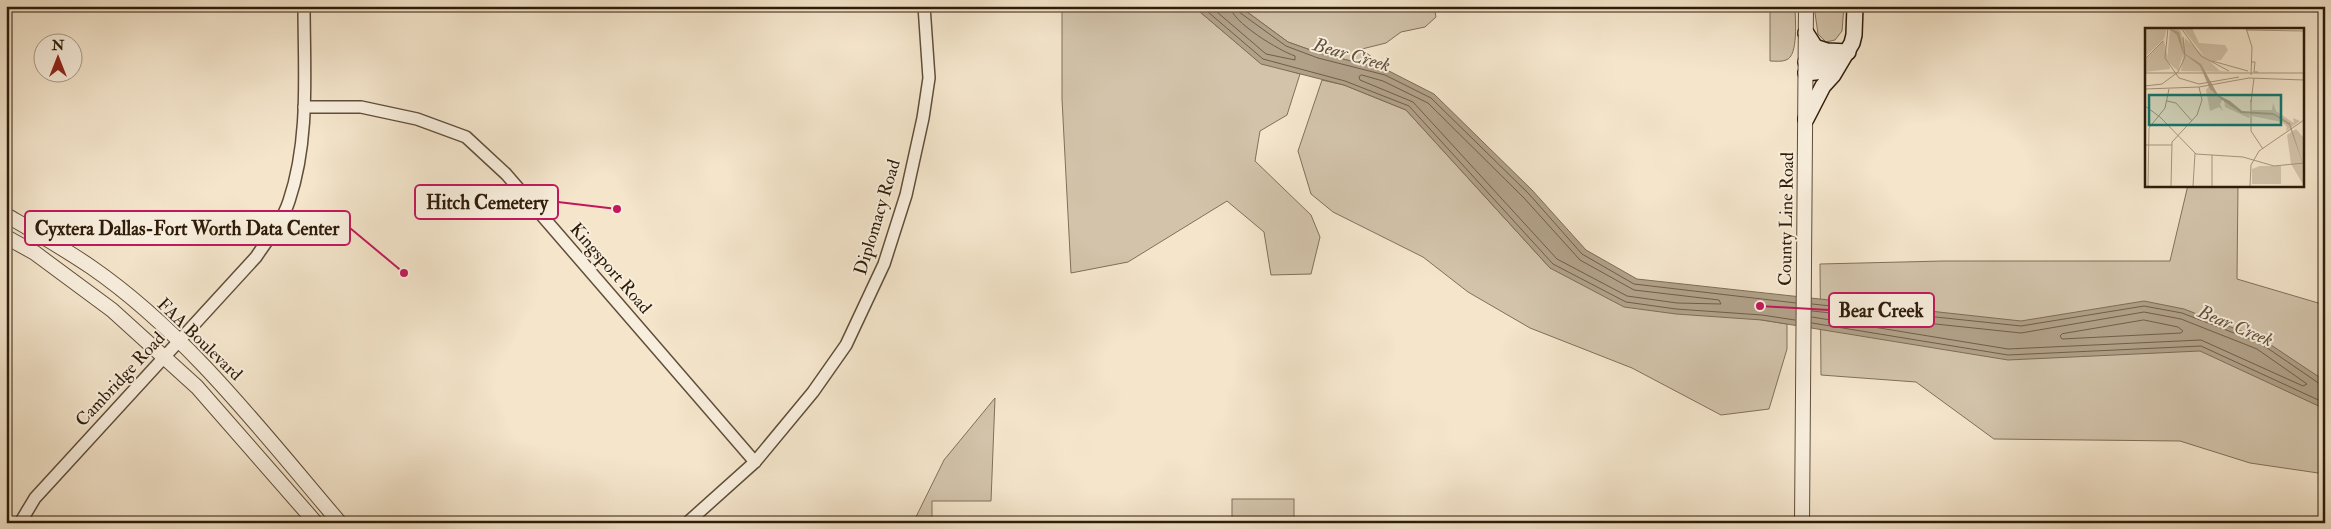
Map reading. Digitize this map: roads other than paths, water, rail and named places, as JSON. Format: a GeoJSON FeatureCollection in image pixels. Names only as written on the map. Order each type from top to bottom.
{"type":"FeatureCollection","features":[{"type":"Feature","properties":{"kind":"main road"},"geometry":{"type":"LineString","coordinates":[[1806,119],[1823,86],[1848,52],[1854,35],[1855,6]]}},
{"type":"Feature","properties":{"kind":"main road"},"geometry":{"type":"LineString","coordinates":[[1806,33],[1815,47],[1827,51],[1848,52]]}},
{"type":"Feature","properties":{"kind":"main road"},"geometry":{"type":"LineString","coordinates":[[1806,67],[1833,70],[1848,52]]}},
{"type":"Feature","properties":{"kind":"street","name":"Cambridge Road"},"geometry":{"type":"LineString","coordinates":[[20,523],[35,498],[256,257],[277,227],[289,200],[302,146],[304,6]]}},
{"type":"Feature","properties":{"kind":"street","name":"Diplomacy Road"},"geometry":{"type":"LineString","coordinates":[[687,523],[755,462],[813,392],[846,345],[884,264],[906,195],[923,118],[929,78],[924,6]]}},
{"type":"Feature","properties":{"kind":"street","name":"County Line Road"},"geometry":{"type":"LineString","coordinates":[[1802,523],[1806,6]]}},
{"type":"Feature","properties":{"kind":"street","name":"Kingsport Road"},"geometry":{"type":"LineString","coordinates":[[304,107],[361,107],[417,119],[466,137],[506,174],[755,462]]}},
{"type":"Feature","properties":{"kind":"street","name":"FAA Boulevard"},"geometry":{"type":"LineString","coordinates":[[6,215],[92,268],[178,341],[223,386],[340,523]]}},
{"type":"Feature","properties":{"kind":"street"},"geometry":{"type":"LineString","coordinates":[[27,249],[38,234]]}},
{"type":"Feature","properties":{"kind":"street","name":"FAA Boulevard"},"geometry":{"type":"LineString","coordinates":[[6,237],[27,249],[112,310],[197,387],[316,523]]}},
{"type":"Feature","properties":{"kind":"street"},"geometry":{"type":"LineString","coordinates":[[270,470],[284,458]]}},
{"type":"Feature","properties":{"kind":"water"},"geometry":{"type":"Polygon","coordinates":[[[1193,6],[1239,6],[1288,42],[1319,53],[1387,70],[1434,94],[1532,190],[1586,250],[1637,279],[2021,321],[2144,301],[2184,309],[2262,339],[2325,381],[2325,409],[2200,351],[2008,360],[1762,320],[1676,314],[1624,307],[1550,268],[1406,110],[1344,85],[1261,64],[1193,6]]]}},
{"type":"Feature","properties":{"kind":"place","name":"Hitch Cemetery"},"geometry":{"type":"Point","coordinates":[617,209]}},
{"type":"Feature","properties":{"kind":"place","name":"Cyxtera Dallas-Fort Worth Data Center"},"geometry":{"type":"Point","coordinates":[404,273]}},
{"type":"Feature","properties":{"kind":"place","name":"Bear Creek"},"geometry":{"type":"Point","coordinates":[1760,306]}}]}
